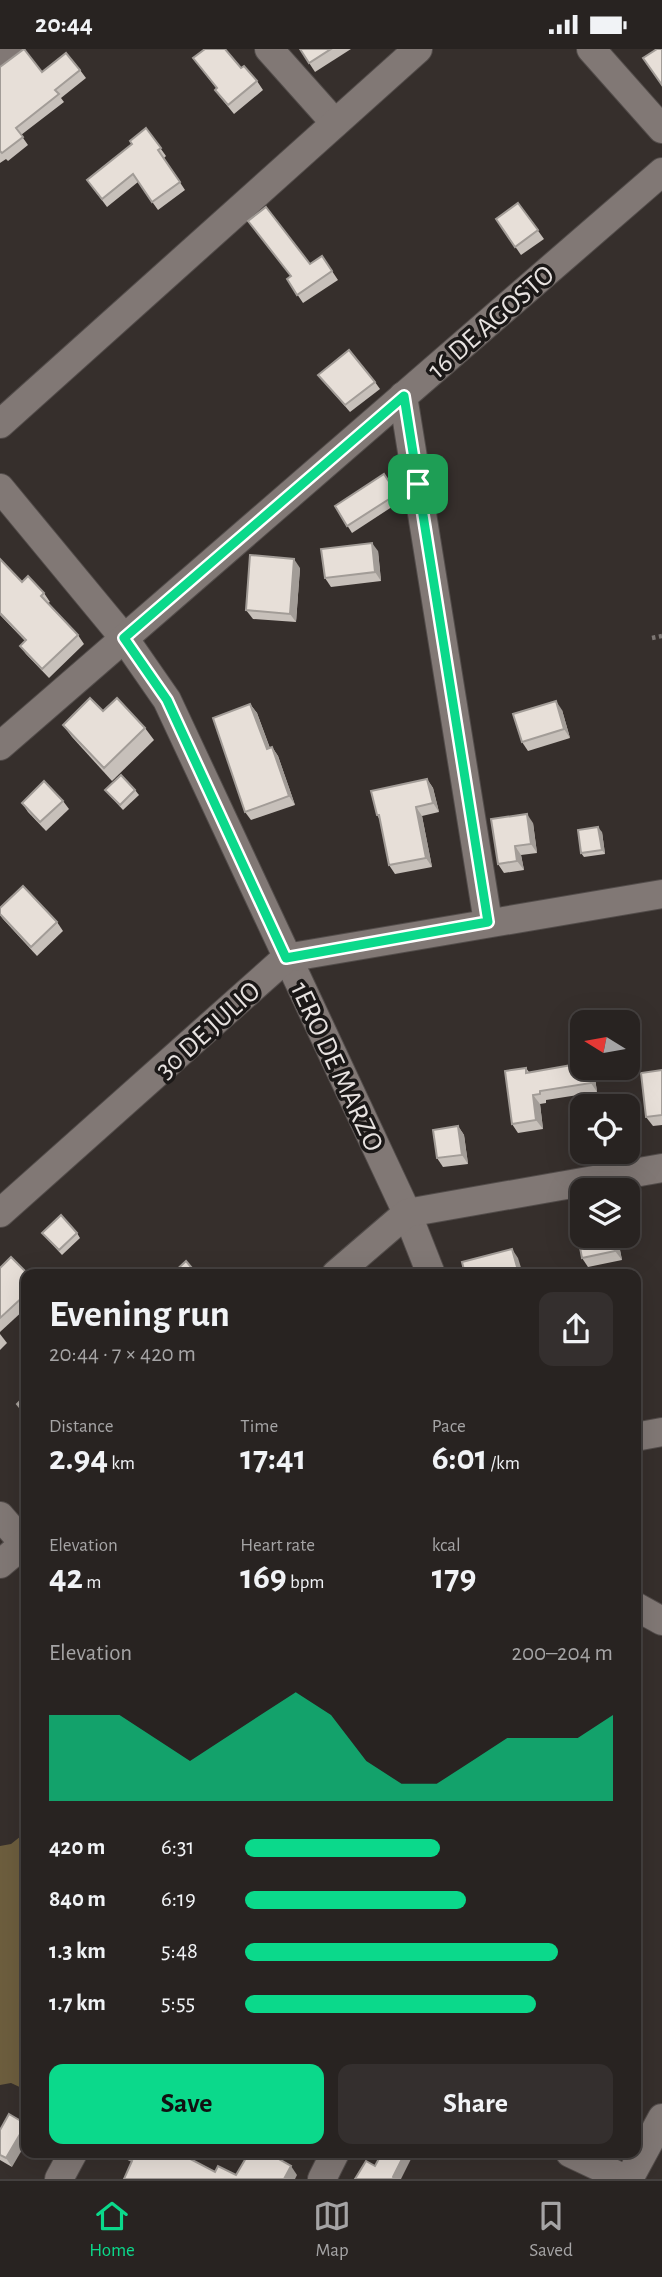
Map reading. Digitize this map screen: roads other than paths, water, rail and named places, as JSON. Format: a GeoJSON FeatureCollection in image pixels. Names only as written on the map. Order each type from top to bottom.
{"type":"FeatureCollection","features":[{"type":"Feature","properties":{"kind":"street"},"geometry":{"type":"LineString","coordinates":[[0,59],[11,49]]}},
{"type":"Feature","properties":{"kind":"street"},"geometry":{"type":"LineString","coordinates":[[269,49],[335,123]]}},
{"type":"Feature","properties":{"kind":"street"},"geometry":{"type":"LineString","coordinates":[[0,424],[418,49]]}},
{"type":"Feature","properties":{"kind":"street"},"geometry":{"type":"LineString","coordinates":[[591,49],[662,129]]}},
{"type":"Feature","properties":{"kind":"street","name":"16 DE AGOSTO"},"geometry":{"type":"LineString","coordinates":[[0,746],[662,172]]}},
{"type":"Feature","properties":{"kind":"street"},"geometry":{"type":"LineString","coordinates":[[404,396],[488,922]]}},
{"type":"Feature","properties":{"kind":"street"},"geometry":{"type":"LineString","coordinates":[[0,488],[124,638]]}},
{"type":"Feature","properties":{"kind":"street","name":"1ERO DE MARZO"},"geometry":{"type":"LineString","coordinates":[[124,638],[167,700],[407,1213],[429,1269]]}},
{"type":"Feature","properties":{"kind":"street","name":"30 DE JULIO"},"geometry":{"type":"LineString","coordinates":[[0,1213],[286,958],[662,894]]}},
{"type":"Feature","properties":{"kind":"street"},"geometry":{"type":"LineString","coordinates":[[342,1269],[407,1213],[662,1168]]}},
{"type":"Feature","properties":{"kind":"street"},"geometry":{"type":"LineString","coordinates":[[641,1436],[662,1432]]}},
{"type":"Feature","properties":{"kind":"street"},"geometry":{"type":"LineString","coordinates":[[0,1516],[21,1540]]}},
{"type":"Feature","properties":{"kind":"street"},"geometry":{"type":"LineString","coordinates":[[0,1564],[21,1547]]}},
{"type":"Feature","properties":{"kind":"street"},"geometry":{"type":"LineString","coordinates":[[641,1609],[662,1621]]}},
{"type":"Feature","properties":{"kind":"street"},"geometry":{"type":"LineString","coordinates":[[641,2155],[662,2118]]}},
{"type":"Feature","properties":{"kind":"street"},"geometry":{"type":"LineString","coordinates":[[59,2179],[70,2158]]}},
{"type":"Feature","properties":{"kind":"street"},"geometry":{"type":"LineString","coordinates":[[322,2179],[332,2158]]}},
{"type":"Feature","properties":{"kind":"street"},"geometry":{"type":"LineString","coordinates":[[581,2158],[627,2179],[639,2158]]}}]}
